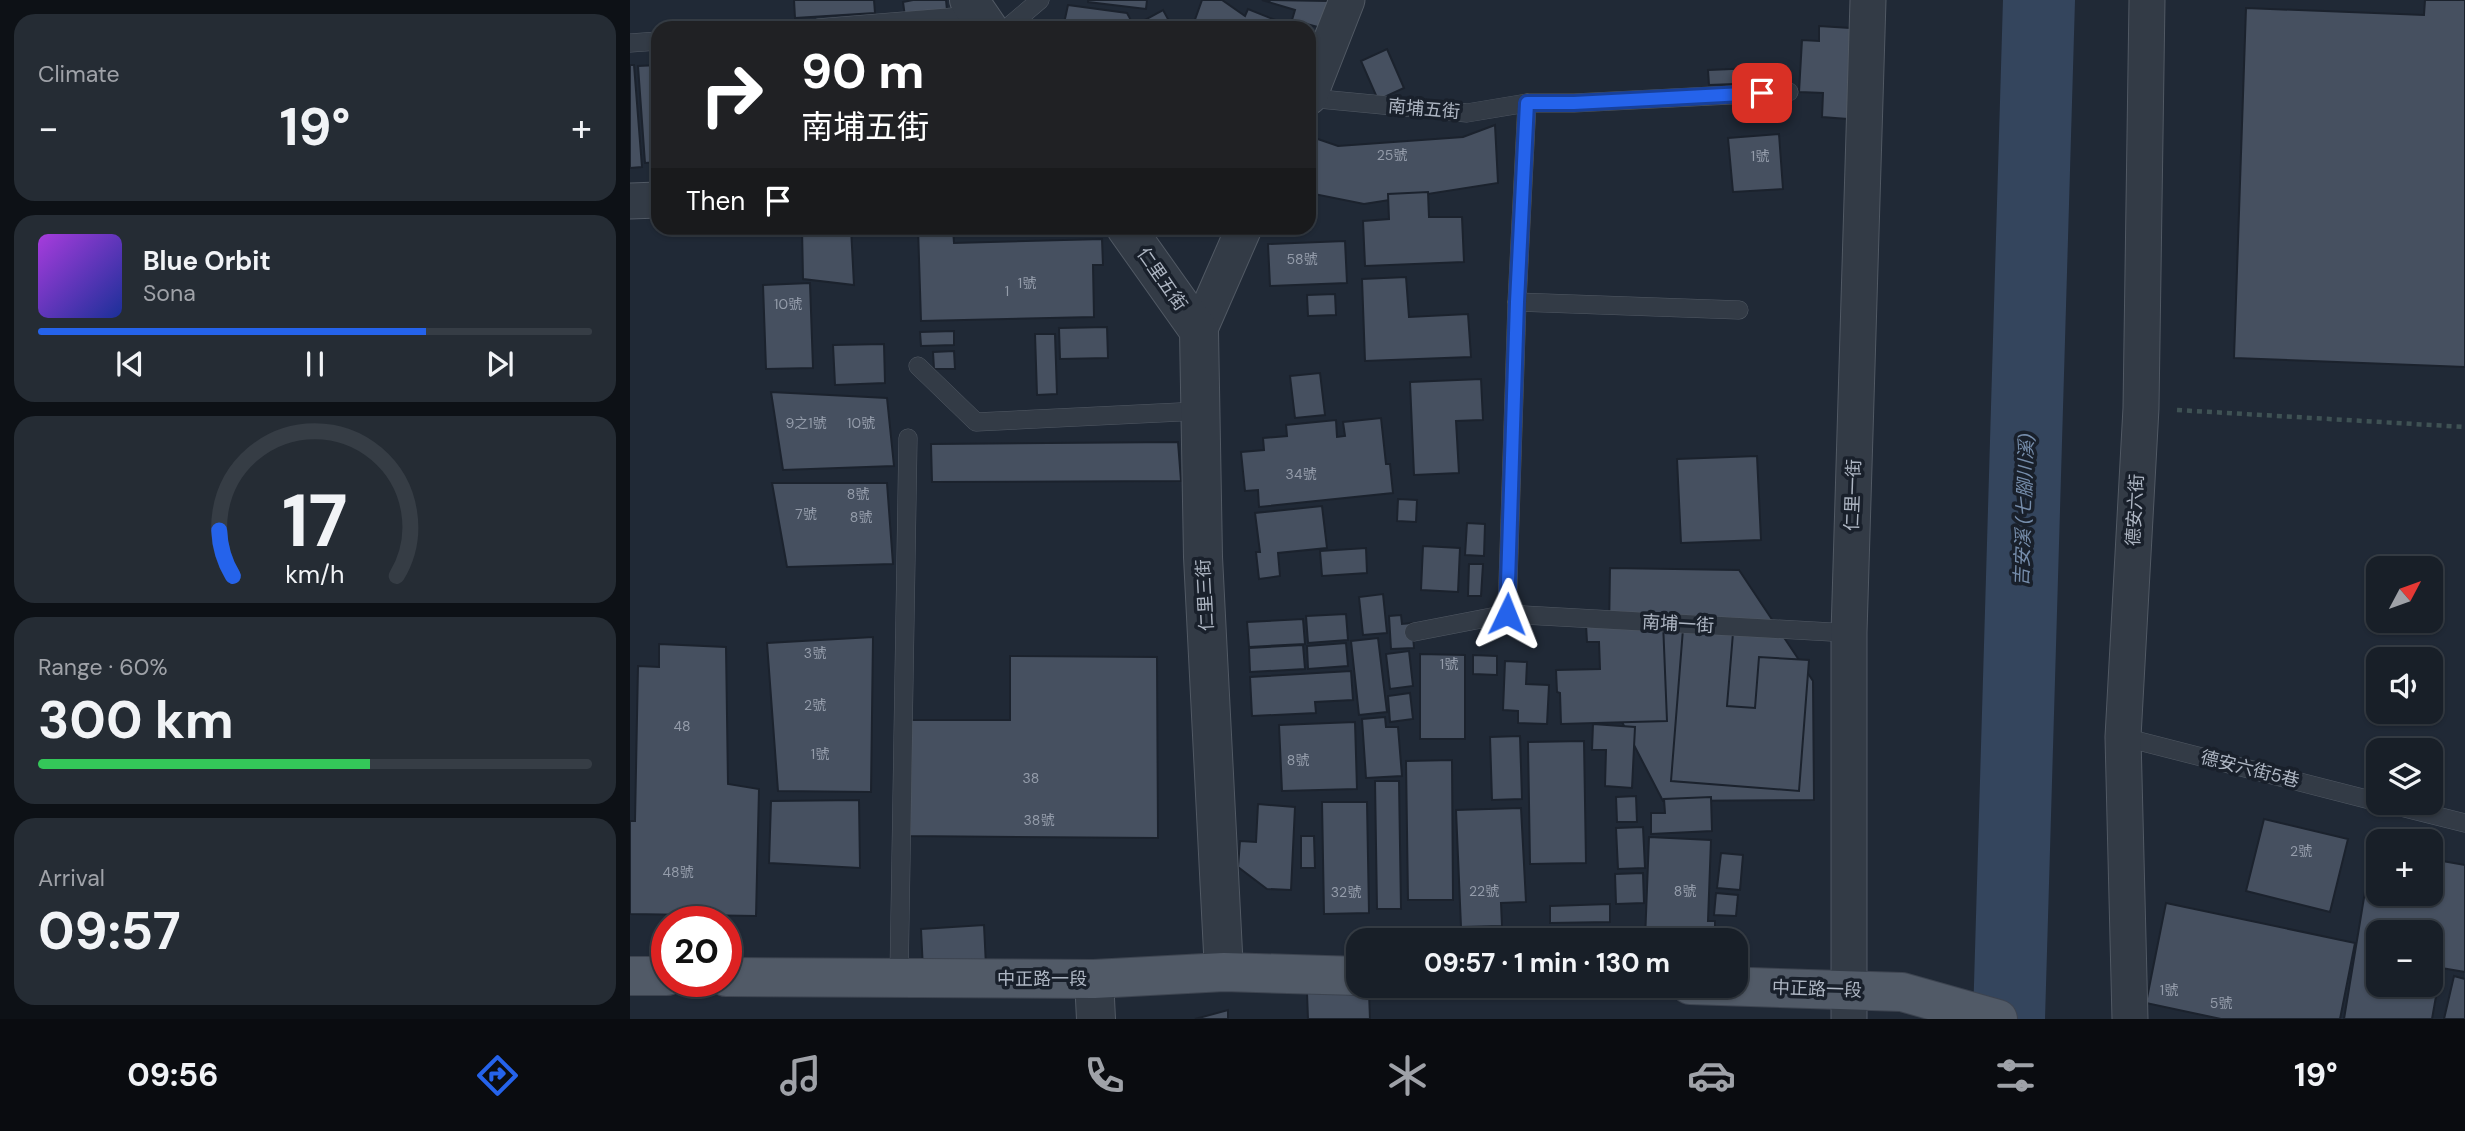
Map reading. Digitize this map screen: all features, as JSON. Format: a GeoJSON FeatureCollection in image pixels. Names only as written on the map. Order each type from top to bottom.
{"type":"FeatureCollection","features":[{"type":"Feature","properties":{"kind":"main road","name":"中正路一段"},"geometry":{"type":"LineString","coordinates":[[742,977],[1094,979],[1224,972],[1346,976]]}},
{"type":"Feature","properties":{"kind":"main road"},"geometry":{"type":"LineString","coordinates":[[630,976],[651,976]]}},
{"type":"Feature","properties":{"kind":"main road","name":"中正路一段"},"geometry":{"type":"LineString","coordinates":[[1748,992],[1850,1004],[1902,992],[1998,1019]]}},
{"type":"Feature","properties":{"kind":"street"},"geometry":{"type":"LineString","coordinates":[[1316,79],[1347,0]]}},
{"type":"Feature","properties":{"kind":"street","name":"仁里一街"},"geometry":{"type":"LineString","coordinates":[[1850,1004],[1849,634],[1868,0]]}},
{"type":"Feature","properties":{"kind":"street","name":"德安六街"},"geometry":{"type":"LineString","coordinates":[[2130,1019],[2123,737],[2141,408],[2147,0]]}},
{"type":"Feature","properties":{"kind":"street"},"geometry":{"type":"LineString","coordinates":[[630,201],[651,201]]}},
{"type":"Feature","properties":{"kind":"street","name":"仁里五街"},"geometry":{"type":"LineString","coordinates":[[1131,235],[1199,331]]}},
{"type":"Feature","properties":{"kind":"street","name":"仁里三街"},"geometry":{"type":"LineString","coordinates":[[1224,972],[1203,557],[1199,331],[1241,235]]}},
{"type":"Feature","properties":{"kind":"street"},"geometry":{"type":"LineString","coordinates":[[1094,979],[1096,1019]]}},
{"type":"Feature","properties":{"kind":"lane"},"geometry":{"type":"LineString","coordinates":[[936,21],[986,18],[1040,0]]}},
{"type":"Feature","properties":{"kind":"lane"},"geometry":{"type":"LineString","coordinates":[[630,43],[651,42]]}},
{"type":"Feature","properties":{"kind":"lane","name":"南埔五街"},"geometry":{"type":"LineString","coordinates":[[1316,98],[1468,113],[1527,103],[1789,92]]}},
{"type":"Feature","properties":{"kind":"lane"},"geometry":{"type":"LineString","coordinates":[[1507,614],[1517,302],[1527,103]]}},
{"type":"Feature","properties":{"kind":"lane"},"geometry":{"type":"LineString","coordinates":[[1517,302],[1739,310]]}},
{"type":"Feature","properties":{"kind":"lane"},"geometry":{"type":"LineString","coordinates":[[918,366],[976,422],[1200,411]]}},
{"type":"Feature","properties":{"kind":"lane"},"geometry":{"type":"LineString","coordinates":[[899,978],[908,438]]}},
{"type":"Feature","properties":{"kind":"lane","name":"南埔一街"},"geometry":{"type":"LineString","coordinates":[[1414,632],[1507,614],[1849,634]]}},
{"type":"Feature","properties":{"kind":"lane","name":"德安六街5巷"},"geometry":{"type":"LineString","coordinates":[[2123,737],[2366,799]]}},
{"type":"Feature","properties":{"kind":"lane"},"geometry":{"type":"LineString","coordinates":[[2431,815],[2465,824]]}},
{"type":"Feature","properties":{"kind":"path"},"geometry":{"type":"LineString","coordinates":[[2141,408],[2465,427]]}},
{"type":"Feature","properties":{"kind":"building"},"geometry":{"type":"Polygon","coordinates":[[[794,0],[874,0],[875,13],[795,18],[794,0]]]}},
{"type":"Feature","properties":{"kind":"building"},"geometry":{"type":"Polygon","coordinates":[[[946,0],[947,10],[905,17],[903,2],[946,0]]]}},
{"type":"Feature","properties":{"kind":"building"},"geometry":{"type":"Polygon","coordinates":[[[1088,0],[1147,0],[1146,9],[1088,0]]]}},
{"type":"Feature","properties":{"kind":"building"},"geometry":{"type":"Polygon","coordinates":[[[1202,0],[1222,0],[1245,16],[1248,9],[1278,21],[1194,21],[1202,0]]]}},
{"type":"Feature","properties":{"kind":"building"},"geometry":{"type":"Polygon","coordinates":[[[1262,0],[1328,1],[1331,11],[1325,29],[1316,27],[1316,21],[1292,20],[1295,10],[1262,0]]]}},
{"type":"Feature","properties":{"kind":"building"},"geometry":{"type":"Polygon","coordinates":[[[2425,0],[2465,0],[2465,367],[2234,358],[2246,8],[2424,15],[2425,0]]]}},
{"type":"Feature","properties":{"kind":"building"},"geometry":{"type":"Polygon","coordinates":[[[1068,5],[1127,13],[1131,21],[1065,21],[1068,5]]]}},
{"type":"Feature","properties":{"kind":"building"},"geometry":{"type":"Polygon","coordinates":[[[1163,10],[1169,21],[1143,21],[1163,10]]]}},
{"type":"Feature","properties":{"kind":"building"},"geometry":{"type":"Polygon","coordinates":[[[1819,26],[1866,29],[1861,120],[1822,117],[1823,93],[1799,92],[1802,40],[1819,41],[1819,26]]]}},
{"type":"Feature","properties":{"kind":"building"},"geometry":{"type":"Polygon","coordinates":[[[1387,49],[1404,88],[1378,100],[1361,61],[1387,49]]]}},
{"type":"Feature","properties":{"kind":"building"},"geometry":{"type":"Polygon","coordinates":[[[630,65],[634,65],[642,167],[630,168],[630,65]]]}},
{"type":"Feature","properties":{"kind":"building"},"geometry":{"type":"Polygon","coordinates":[[[651,65],[651,163],[645,163],[638,66],[651,65]]]}},
{"type":"Feature","properties":{"kind":"building"},"geometry":{"type":"Polygon","coordinates":[[[1783,67],[1784,82],[1709,85],[1708,70],[1783,67]]]}},
{"type":"Feature","properties":{"kind":"building"},"geometry":{"type":"Polygon","coordinates":[[[1495,125],[1498,183],[1364,204],[1316,194],[1316,138],[1338,146],[1463,137],[1495,125]]]}},
{"type":"Feature","properties":{"kind":"building"},"geometry":{"type":"Polygon","coordinates":[[[1779,134],[1783,189],[1733,192],[1728,138],[1779,134]]]}},
{"type":"Feature","properties":{"kind":"building"},"geometry":{"type":"Polygon","coordinates":[[[1428,192],[1429,217],[1462,217],[1464,262],[1365,266],[1363,221],[1389,219],[1388,194],[1428,192]]]}},
{"type":"Feature","properties":{"kind":"building"},"geometry":{"type":"Polygon","coordinates":[[[802,235],[851,235],[854,285],[803,279],[802,235]]]}},
{"type":"Feature","properties":{"kind":"building"},"geometry":{"type":"Polygon","coordinates":[[[918,235],[953,235],[954,243],[1102,239],[1103,265],[1093,265],[1094,317],[921,321],[918,235]]]}},
{"type":"Feature","properties":{"kind":"building"},"geometry":{"type":"Polygon","coordinates":[[[1345,241],[1347,283],[1270,286],[1268,244],[1345,241]]]}},
{"type":"Feature","properties":{"kind":"building"},"geometry":{"type":"Polygon","coordinates":[[[1406,277],[1409,317],[1468,314],[1471,357],[1365,361],[1362,279],[1406,277]]]}},
{"type":"Feature","properties":{"kind":"building"},"geometry":{"type":"Polygon","coordinates":[[[810,283],[813,368],[766,369],[763,285],[810,283]]]}},
{"type":"Feature","properties":{"kind":"building"},"geometry":{"type":"Polygon","coordinates":[[[1335,294],[1336,315],[1308,316],[1307,295],[1335,294]]]}},
{"type":"Feature","properties":{"kind":"building"},"geometry":{"type":"Polygon","coordinates":[[[1107,327],[1108,358],[1060,359],[1059,328],[1107,327]]]}},
{"type":"Feature","properties":{"kind":"building"},"geometry":{"type":"Polygon","coordinates":[[[954,331],[954,345],[921,346],[920,332],[954,331]]]}},
{"type":"Feature","properties":{"kind":"building"},"geometry":{"type":"Polygon","coordinates":[[[1035,334],[1055,334],[1057,394],[1037,395],[1035,334]]]}},
{"type":"Feature","properties":{"kind":"building"},"geometry":{"type":"Polygon","coordinates":[[[884,344],[885,383],[835,385],[833,345],[884,344]]]}},
{"type":"Feature","properties":{"kind":"building"},"geometry":{"type":"Polygon","coordinates":[[[954,351],[955,369],[934,369],[933,352],[954,351]]]}},
{"type":"Feature","properties":{"kind":"building"},"geometry":{"type":"Polygon","coordinates":[[[1320,373],[1325,415],[1295,418],[1290,376],[1320,373]]]}},
{"type":"Feature","properties":{"kind":"building"},"geometry":{"type":"Polygon","coordinates":[[[1481,379],[1483,420],[1456,421],[1459,473],[1414,475],[1410,382],[1481,379]]]}},
{"type":"Feature","properties":{"kind":"building"},"geometry":{"type":"Polygon","coordinates":[[[771,392],[887,398],[894,466],[783,470],[771,392]]]}},
{"type":"Feature","properties":{"kind":"building"},"geometry":{"type":"Polygon","coordinates":[[[1381,418],[1386,464],[1390,464],[1393,493],[1259,507],[1258,490],[1245,491],[1241,452],[1264,450],[1263,438],[1287,436],[1286,425],[1336,420],[1337,437],[1345,436],[1343,422],[1381,418]]]}},
{"type":"Feature","properties":{"kind":"building"},"geometry":{"type":"Polygon","coordinates":[[[1178,442],[1181,481],[932,482],[931,444],[1178,442]]]}},
{"type":"Feature","properties":{"kind":"building"},"geometry":{"type":"Polygon","coordinates":[[[1757,456],[1761,540],[1681,543],[1677,459],[1757,456]]]}},
{"type":"Feature","properties":{"kind":"building"},"geometry":{"type":"Polygon","coordinates":[[[772,483],[887,483],[893,564],[787,567],[772,483]]]}},
{"type":"Feature","properties":{"kind":"building"},"geometry":{"type":"Polygon","coordinates":[[[1398,499],[1417,500],[1416,522],[1397,521],[1398,499]]]}},
{"type":"Feature","properties":{"kind":"building"},"geometry":{"type":"Polygon","coordinates":[[[1322,506],[1327,548],[1278,553],[1280,576],[1259,579],[1256,552],[1260,552],[1255,513],[1322,506]]]}},
{"type":"Feature","properties":{"kind":"building"},"geometry":{"type":"Polygon","coordinates":[[[1467,523],[1485,524],[1484,556],[1465,555],[1467,523]]]}},
{"type":"Feature","properties":{"kind":"building"},"geometry":{"type":"Polygon","coordinates":[[[1423,546],[1460,548],[1458,592],[1421,590],[1423,546]]]}},
{"type":"Feature","properties":{"kind":"building"},"geometry":{"type":"Polygon","coordinates":[[[1366,548],[1367,573],[1322,576],[1320,551],[1366,548]]]}},
{"type":"Feature","properties":{"kind":"building"},"geometry":{"type":"Polygon","coordinates":[[[1469,564],[1483,564],[1481,596],[1468,596],[1469,564]]]}},
{"type":"Feature","properties":{"kind":"building"},"geometry":{"type":"Polygon","coordinates":[[[1610,568],[1739,570],[1813,681],[1814,800],[1663,801],[1608,695],[1610,568]]]}},
{"type":"Feature","properties":{"kind":"building"},"geometry":{"type":"Polygon","coordinates":[[[1383,594],[1387,633],[1363,635],[1359,597],[1383,594]]]}},
{"type":"Feature","properties":{"kind":"building"},"geometry":{"type":"Polygon","coordinates":[[[1346,614],[1348,640],[1308,643],[1306,616],[1346,614]]]}},
{"type":"Feature","properties":{"kind":"building"},"geometry":{"type":"Polygon","coordinates":[[[1401,615],[1402,624],[1412,623],[1414,648],[1391,649],[1389,616],[1401,615]]]}},
{"type":"Feature","properties":{"kind":"building"},"geometry":{"type":"Polygon","coordinates":[[[1303,619],[1305,644],[1249,647],[1247,622],[1303,619]]]}},
{"type":"Feature","properties":{"kind":"building"},"geometry":{"type":"Polygon","coordinates":[[[1663,622],[1667,721],[1561,724],[1556,670],[1600,669],[1599,642],[1587,642],[1586,625],[1663,622]]]}},
{"type":"Feature","properties":{"kind":"building"},"geometry":{"type":"Polygon","coordinates":[[[1683,629],[1733,633],[1727,706],[1755,708],[1759,657],[1809,660],[1799,791],[1671,781],[1683,629]]]}},
{"type":"Feature","properties":{"kind":"building"},"geometry":{"type":"Polygon","coordinates":[[[873,637],[871,792],[778,791],[767,643],[873,637]]]}},
{"type":"Feature","properties":{"kind":"building"},"geometry":{"type":"Polygon","coordinates":[[[1378,638],[1387,712],[1359,715],[1351,641],[1378,638]]]}},
{"type":"Feature","properties":{"kind":"building"},"geometry":{"type":"Polygon","coordinates":[[[1346,643],[1348,666],[1308,669],[1307,646],[1346,643]]]}},
{"type":"Feature","properties":{"kind":"building"},"geometry":{"type":"Polygon","coordinates":[[[659,644],[726,647],[728,784],[759,789],[756,916],[742,916],[742,906],[651,906],[651,914],[630,914],[630,821],[635,821],[638,666],[659,667],[659,644]]]}},
{"type":"Feature","properties":{"kind":"building"},"geometry":{"type":"Polygon","coordinates":[[[1303,645],[1305,669],[1250,672],[1249,648],[1303,645]]]}},
{"type":"Feature","properties":{"kind":"building"},"geometry":{"type":"Polygon","coordinates":[[[1409,651],[1413,686],[1390,689],[1386,654],[1409,651]]]}},
{"type":"Feature","properties":{"kind":"building"},"geometry":{"type":"Polygon","coordinates":[[[1420,654],[1465,655],[1465,739],[1420,739],[1420,654]]]}},
{"type":"Feature","properties":{"kind":"building"},"geometry":{"type":"Polygon","coordinates":[[[1473,655],[1497,656],[1497,675],[1473,674],[1473,655]]]}},
{"type":"Feature","properties":{"kind":"building"},"geometry":{"type":"Polygon","coordinates":[[[1010,656],[1157,657],[1158,838],[904,836],[904,720],[1010,720],[1010,656]]]}},
{"type":"Feature","properties":{"kind":"building"},"geometry":{"type":"Polygon","coordinates":[[[1505,661],[1527,662],[1526,684],[1549,685],[1547,724],[1518,723],[1518,711],[1503,710],[1505,661]]]}},
{"type":"Feature","properties":{"kind":"building"},"geometry":{"type":"Polygon","coordinates":[[[1351,671],[1353,700],[1315,702],[1316,713],[1252,716],[1250,677],[1351,671]]]}},
{"type":"Feature","properties":{"kind":"building"},"geometry":{"type":"Polygon","coordinates":[[[1410,693],[1413,719],[1390,722],[1388,696],[1410,693]]]}},
{"type":"Feature","properties":{"kind":"building"},"geometry":{"type":"Polygon","coordinates":[[[1385,717],[1386,727],[1398,727],[1402,776],[1366,778],[1362,719],[1385,717]]]}},
{"type":"Feature","properties":{"kind":"building"},"geometry":{"type":"Polygon","coordinates":[[[1355,722],[1357,789],[1282,791],[1279,725],[1355,722]]]}},
{"type":"Feature","properties":{"kind":"building"},"geometry":{"type":"Polygon","coordinates":[[[1593,724],[1635,727],[1632,788],[1605,786],[1606,750],[1592,750],[1593,724]]]}},
{"type":"Feature","properties":{"kind":"building"},"geometry":{"type":"Polygon","coordinates":[[[1520,736],[1522,799],[1492,800],[1490,737],[1520,736]]]}},
{"type":"Feature","properties":{"kind":"building"},"geometry":{"type":"Polygon","coordinates":[[[1584,741],[1586,863],[1530,864],[1528,742],[1584,741]]]}},
{"type":"Feature","properties":{"kind":"building"},"geometry":{"type":"Polygon","coordinates":[[[1452,760],[1453,900],[1408,900],[1406,761],[1452,760]]]}},
{"type":"Feature","properties":{"kind":"building"},"geometry":{"type":"Polygon","coordinates":[[[1375,781],[1399,781],[1401,909],[1377,909],[1375,781]]]}},
{"type":"Feature","properties":{"kind":"building"},"geometry":{"type":"Polygon","coordinates":[[[1636,796],[1637,822],[1617,822],[1616,797],[1636,796]]]}},
{"type":"Feature","properties":{"kind":"building"},"geometry":{"type":"Polygon","coordinates":[[[1711,797],[1712,831],[1651,834],[1651,813],[1665,813],[1664,799],[1711,797]]]}},
{"type":"Feature","properties":{"kind":"building"},"geometry":{"type":"Polygon","coordinates":[[[859,800],[860,868],[769,863],[771,801],[859,800]]]}},
{"type":"Feature","properties":{"kind":"building"},"geometry":{"type":"Polygon","coordinates":[[[1322,802],[1367,802],[1369,913],[1324,914],[1322,802]]]}},
{"type":"Feature","properties":{"kind":"building"},"geometry":{"type":"Polygon","coordinates":[[[1258,804],[1295,807],[1291,890],[1267,889],[1238,867],[1240,841],[1256,842],[1258,804]]]}},
{"type":"Feature","properties":{"kind":"building"},"geometry":{"type":"Polygon","coordinates":[[[1521,808],[1526,902],[1501,903],[1502,926],[1461,927],[1456,810],[1521,808]]]}},
{"type":"Feature","properties":{"kind":"building"},"geometry":{"type":"Polygon","coordinates":[[[2264,819],[2348,839],[2330,912],[2246,891],[2264,819]]]}},
{"type":"Feature","properties":{"kind":"building"},"geometry":{"type":"Polygon","coordinates":[[[1643,827],[1645,868],[1618,869],[1616,828],[1643,827]]]}},
{"type":"Feature","properties":{"kind":"building"},"geometry":{"type":"Polygon","coordinates":[[[1301,836],[1314,836],[1315,868],[1301,868],[1301,836]]]}},
{"type":"Feature","properties":{"kind":"building"},"geometry":{"type":"Polygon","coordinates":[[[1649,837],[1711,840],[1708,921],[1715,921],[1715,928],[1645,928],[1649,837]]]}},
{"type":"Feature","properties":{"kind":"building"},"geometry":{"type":"Polygon","coordinates":[[[1721,853],[1743,855],[1740,890],[1717,888],[1721,853]]]}},
{"type":"Feature","properties":{"kind":"building"},"geometry":{"type":"Polygon","coordinates":[[[2443,861],[2465,865],[2465,972],[2443,968],[2443,920],[2366,920],[2366,997],[2436,997],[2432,1019],[2344,1019],[2366,885],[2366,906],[2443,906],[2443,861]]]}},
{"type":"Feature","properties":{"kind":"building"},"geometry":{"type":"Polygon","coordinates":[[[1643,873],[1644,903],[1616,904],[1615,874],[1643,873]]]}},
{"type":"Feature","properties":{"kind":"building"},"geometry":{"type":"Polygon","coordinates":[[[1716,893],[1738,895],[1736,916],[1714,915],[1716,893]]]}},
{"type":"Feature","properties":{"kind":"building"},"geometry":{"type":"Polygon","coordinates":[[[2166,903],[2355,943],[2340,1019],[2221,1019],[2146,1003],[2166,903]]]}},
{"type":"Feature","properties":{"kind":"building"},"geometry":{"type":"Polygon","coordinates":[[[1610,904],[1610,922],[1550,923],[1550,906],[1610,904]]]}},
{"type":"Feature","properties":{"kind":"building"},"geometry":{"type":"Polygon","coordinates":[[[984,925],[986,966],[923,970],[921,929],[984,925]]]}},
{"type":"Feature","properties":{"kind":"building"},"geometry":{"type":"Polygon","coordinates":[[[2454,976],[2465,979],[2465,1019],[2444,1019],[2454,976]]]}},
{"type":"Feature","properties":{"kind":"building"},"geometry":{"type":"Polygon","coordinates":[[[1346,992],[1346,998],[1369,998],[1370,1019],[1308,1019],[1307,993],[1346,992]]]}},
{"type":"Feature","properties":{"kind":"building"},"geometry":{"type":"Polygon","coordinates":[[[1228,1010],[1228,1019],[1195,1019],[1228,1010]]]}},
{"type":"Feature","properties":{"kind":"waterway","name":"吉安溪 (七腳川溪)"},"geometry":{"type":"LineString","coordinates":[[2009,1019],[2039,0]]}},
{"type":"Feature","properties":{"kind":"route"},"geometry":{"type":"LineString","coordinates":[[1507,614],[1517,302],[1527,103],[1762,93]]}}]}
